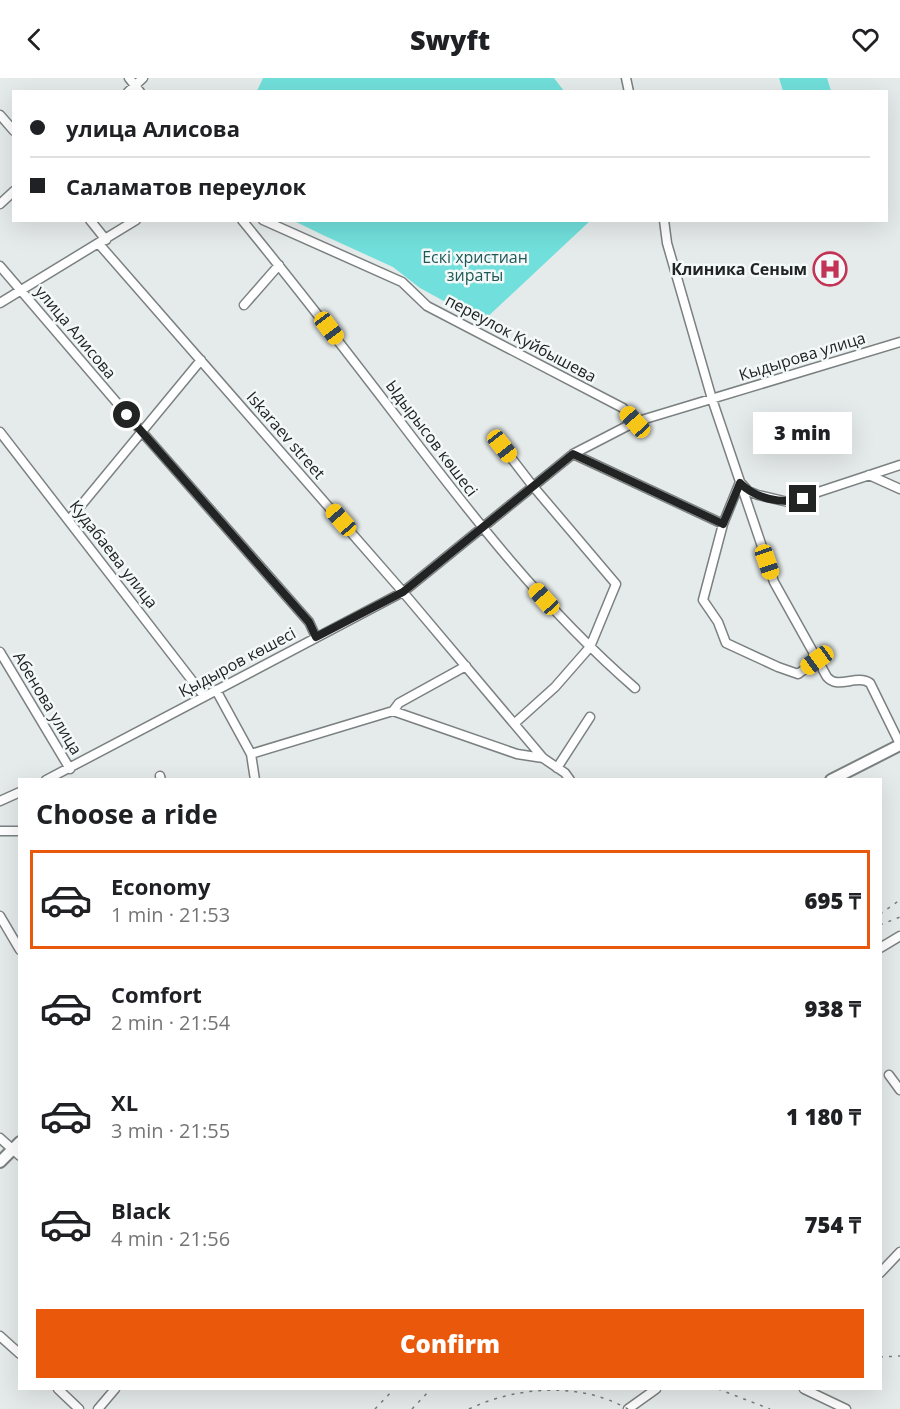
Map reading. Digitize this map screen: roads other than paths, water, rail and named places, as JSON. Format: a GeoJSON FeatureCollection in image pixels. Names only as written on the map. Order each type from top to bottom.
{"type":"FeatureCollection","features":[{"type":"Feature","properties":{"kind":"main road"},"geometry":{"type":"LineString","coordinates":[[835,778],[900,744]]}},
{"type":"Feature","properties":{"kind":"main road"},"geometry":{"type":"LineString","coordinates":[[0,1162],[17,1149]]}},
{"type":"Feature","properties":{"kind":"street"},"geometry":{"type":"LineString","coordinates":[[129,78],[135,90],[143,78]]}},
{"type":"Feature","properties":{"kind":"street"},"geometry":{"type":"LineString","coordinates":[[0,115],[12,128]]}},
{"type":"Feature","properties":{"kind":"street"},"geometry":{"type":"LineString","coordinates":[[0,204],[12,193]]}},
{"type":"Feature","properties":{"kind":"street","name":"Iskaraev street"},"geometry":{"type":"LineString","coordinates":[[91,222],[102,242],[201,360],[403,592],[543,758],[568,778]]}},
{"type":"Feature","properties":{"kind":"street"},"geometry":{"type":"LineString","coordinates":[[0,303],[133,222]]}},
{"type":"Feature","properties":{"kind":"street","name":"Ыдырысов көшесі"},"geometry":{"type":"LineString","coordinates":[[244,222],[482,528],[560,617],[589,647],[635,688]]}},
{"type":"Feature","properties":{"kind":"street","name":"переулок Куйбышева"},"geometry":{"type":"LineString","coordinates":[[267,222],[402,282],[427,306],[623,408],[635,422]]}},
{"type":"Feature","properties":{"kind":"street"},"geometry":{"type":"LineString","coordinates":[[664,222],[667,243],[712,399],[774,582],[831,681],[864,680],[870,683],[900,744]]}},
{"type":"Feature","properties":{"kind":"street"},"geometry":{"type":"LineString","coordinates":[[244,305],[279,265]]}},
{"type":"Feature","properties":{"kind":"street","name":"улица Алисова"},"geometry":{"type":"LineString","coordinates":[[0,266],[309,622],[316,637]]}},
{"type":"Feature","properties":{"kind":"street","name":"Кыдырова улица"},"geometry":{"type":"LineString","coordinates":[[712,399],[900,342]]}},
{"type":"Feature","properties":{"kind":"street"},"geometry":{"type":"LineString","coordinates":[[69,520],[201,360]]}},
{"type":"Feature","properties":{"kind":"street","name":"Қыдыров көшесі"},"geometry":{"type":"LineString","coordinates":[[50,778],[403,592],[573,454],[635,422],[712,399]]}},
{"type":"Feature","properties":{"kind":"street","name":"Кудабаева улица"},"geometry":{"type":"LineString","coordinates":[[0,432],[204,696]]}},
{"type":"Feature","properties":{"kind":"street"},"geometry":{"type":"LineString","coordinates":[[502,446],[616,584],[589,647],[555,687],[515,723]]}},
{"type":"Feature","properties":{"kind":"street"},"geometry":{"type":"LineString","coordinates":[[573,454],[723,524]]}},
{"type":"Feature","properties":{"kind":"street"},"geometry":{"type":"LineString","coordinates":[[740,483],[748,491],[758,495],[788,502],[900,465]]}},
{"type":"Feature","properties":{"kind":"street"},"geometry":{"type":"LineString","coordinates":[[869,475],[900,489]]}},
{"type":"Feature","properties":{"kind":"street"},"geometry":{"type":"LineString","coordinates":[[740,483],[723,524],[703,600],[718,622],[726,644],[777,668],[798,674],[817,660]]}},
{"type":"Feature","properties":{"kind":"street","name":"Абенова улица"},"geometry":{"type":"LineString","coordinates":[[0,652],[70,769]]}},
{"type":"Feature","properties":{"kind":"street"},"geometry":{"type":"LineString","coordinates":[[393,711],[399,703],[466,666]]}},
{"type":"Feature","properties":{"kind":"street"},"geometry":{"type":"LineString","coordinates":[[216,690],[251,754],[255,778]]}},
{"type":"Feature","properties":{"kind":"street"},"geometry":{"type":"LineString","coordinates":[[251,754],[393,711],[517,754],[543,758]]}},
{"type":"Feature","properties":{"kind":"street"},"geometry":{"type":"LineString","coordinates":[[557,768],[590,717]]}},
{"type":"Feature","properties":{"kind":"street"},"geometry":{"type":"LineString","coordinates":[[0,801],[18,793]]}},
{"type":"Feature","properties":{"kind":"street"},"geometry":{"type":"LineString","coordinates":[[0,831],[18,831]]}},
{"type":"Feature","properties":{"kind":"street"},"geometry":{"type":"LineString","coordinates":[[0,916],[18,947]]}},
{"type":"Feature","properties":{"kind":"street"},"geometry":{"type":"LineString","coordinates":[[882,947],[900,936]]}},
{"type":"Feature","properties":{"kind":"street"},"geometry":{"type":"LineString","coordinates":[[890,1075],[900,1090]]}},
{"type":"Feature","properties":{"kind":"street"},"geometry":{"type":"LineString","coordinates":[[0,1138],[17,1149]]}},
{"type":"Feature","properties":{"kind":"street"},"geometry":{"type":"LineString","coordinates":[[882,1272],[900,1252]]}},
{"type":"Feature","properties":{"kind":"street"},"geometry":{"type":"LineString","coordinates":[[0,1336],[18,1352]]}},
{"type":"Feature","properties":{"kind":"street"},"geometry":{"type":"LineString","coordinates":[[59,1390],[79,1409]]}},
{"type":"Feature","properties":{"kind":"street"},"geometry":{"type":"LineString","coordinates":[[98,1409],[114,1390]]}},
{"type":"Feature","properties":{"kind":"street"},"geometry":{"type":"LineString","coordinates":[[628,1409],[655,1390]]}},
{"type":"Feature","properties":{"kind":"street"},"geometry":{"type":"LineString","coordinates":[[806,1390],[846,1409]]}},
{"type":"Feature","properties":{"kind":"railway"},"geometry":{"type":"LineString","coordinates":[[882,913],[900,900]]}},
{"type":"Feature","properties":{"kind":"railway"},"geometry":{"type":"LineString","coordinates":[[882,924],[900,917]]}},
{"type":"Feature","properties":{"kind":"railway"},"geometry":{"type":"LineString","coordinates":[[882,1357],[900,1356]]}},
{"type":"Feature","properties":{"kind":"railway"},"geometry":{"type":"LineString","coordinates":[[375,1409],[393,1390]]}},
{"type":"Feature","properties":{"kind":"railway"},"geometry":{"type":"LineString","coordinates":[[412,1409],[430,1390]]}},
{"type":"Feature","properties":{"kind":"railway"},"geometry":{"type":"LineString","coordinates":[[469,1409],[507,1396],[549,1390],[590,1394],[628,1409]]}},
{"type":"Feature","properties":{"kind":"railway"},"geometry":{"type":"LineString","coordinates":[[721,1390],[770,1409]]}},
{"type":"Feature","properties":{"kind":"place","name":"Клиника Сеным"},"geometry":{"type":"Point","coordinates":[830,269]}},
{"type":"Feature","properties":{"kind":"park label","name":"Ескі христиан зираты"},"geometry":{"type":"Point","coordinates":[475,266]}}]}
